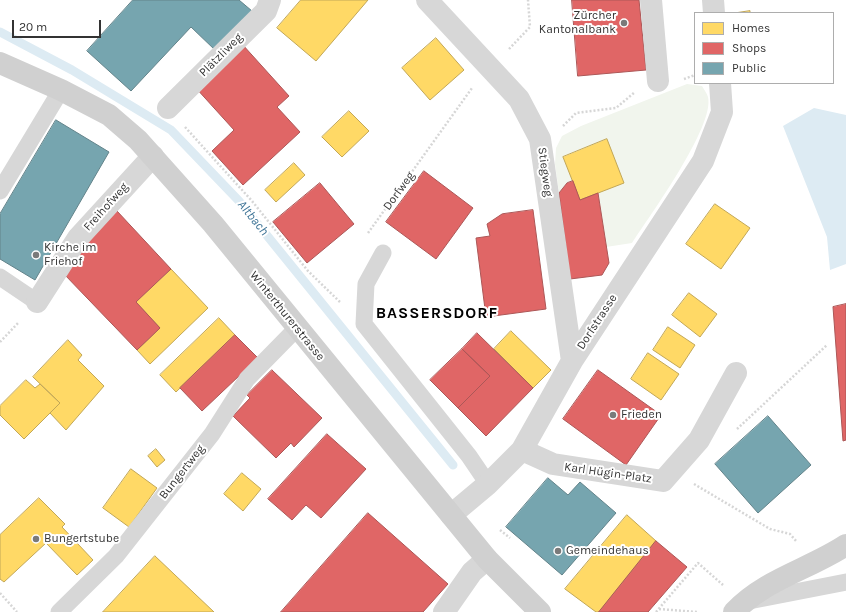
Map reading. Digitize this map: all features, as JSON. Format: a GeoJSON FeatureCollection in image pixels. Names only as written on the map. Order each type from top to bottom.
{"type":"FeatureCollection","features":[{"type":"Feature","properties":{"kind":"main road","name":"Winterthurerstrasse"},"geometry":{"type":"LineString","coordinates":[[0,63],[61,90],[109,115],[138,140],[213,224],[487,559],[540,612]]}},
{"type":"Feature","properties":{"kind":"main road"},"geometry":{"type":"LineString","coordinates":[[738,607],[774,581],[846,545]]}},
{"type":"Feature","properties":{"kind":"street","name":"Plätzliweg"},"geometry":{"type":"LineString","coordinates":[[168,108],[266,11],[270,0]]}},
{"type":"Feature","properties":{"kind":"street","name":"Stiegweg"},"geometry":{"type":"LineString","coordinates":[[427,0],[519,99],[540,139],[572,361]]}},
{"type":"Feature","properties":{"kind":"street"},"geometry":{"type":"LineString","coordinates":[[651,0],[658,81]]}},
{"type":"Feature","properties":{"kind":"street"},"geometry":{"type":"LineString","coordinates":[[713,0],[714,12]]}},
{"type":"Feature","properties":{"kind":"street","name":"Dorfstrasse"},"geometry":{"type":"LineString","coordinates":[[451,515],[488,484],[522,450],[572,361],[703,161],[722,112],[720,84]]}},
{"type":"Feature","properties":{"kind":"street","name":"Freihofweg"},"geometry":{"type":"LineString","coordinates":[[37,302],[78,238],[153,156]]}},
{"type":"Feature","properties":{"kind":"street","name":"Karl Hügin-Platz"},"geometry":{"type":"LineString","coordinates":[[522,450],[553,464],[663,481],[699,440],[736,373]]}},
{"type":"Feature","properties":{"kind":"street"},"geometry":{"type":"LineString","coordinates":[[444,612],[472,572],[487,559]]}},
{"type":"Feature","properties":{"kind":"lane"},"geometry":{"type":"LineString","coordinates":[[0,190],[61,90]]}},
{"type":"Feature","properties":{"kind":"lane"},"geometry":{"type":"LineString","coordinates":[[383,253],[366,284],[364,324],[469,456],[488,484]]}},
{"type":"Feature","properties":{"kind":"lane"},"geometry":{"type":"LineString","coordinates":[[0,277],[37,302]]}},
{"type":"Feature","properties":{"kind":"lane","name":"Bungertweg"},"geometry":{"type":"LineString","coordinates":[[59,612],[116,556],[212,434],[247,379],[298,328]]}},
{"type":"Feature","properties":{"kind":"lane"},"geometry":{"type":"LineString","coordinates":[[738,607],[846,582]]}},
{"type":"Feature","properties":{"kind":"path"},"geometry":{"type":"LineString","coordinates":[[489,67],[530,27],[528,0]]}},
{"type":"Feature","properties":{"kind":"path","name":"Dorfweg"},"geometry":{"type":"LineString","coordinates":[[383,253],[368,234],[489,67]]}},
{"type":"Feature","properties":{"kind":"path"},"geometry":{"type":"LineString","coordinates":[[540,139],[557,132],[576,113],[616,108],[649,82],[658,81]]}},
{"type":"Feature","properties":{"kind":"path"},"geometry":{"type":"LineString","coordinates":[[168,108],[252,201],[308,271],[326,289]]}},
{"type":"Feature","properties":{"kind":"path"},"geometry":{"type":"LineString","coordinates":[[736,431],[827,345]]}},
{"type":"Feature","properties":{"kind":"path"},"geometry":{"type":"LineString","coordinates":[[663,481],[685,479],[770,529],[790,534],[798,542]]}},
{"type":"Feature","properties":{"kind":"path"},"geometry":{"type":"LineString","coordinates":[[656,612],[698,563],[724,586]]}},
{"type":"Feature","properties":{"kind":"path"},"geometry":{"type":"LineString","coordinates":[[0,593],[17,612]]}},
{"type":"Feature","properties":{"kind":"path"},"geometry":{"type":"LineString","coordinates":[[659,609],[697,612]]}},
{"type":"Feature","properties":{"kind":"shaded area"},"geometry":{"type":"Polygon","coordinates":[[[687,84],[702,86],[708,97],[707,111],[692,149],[632,243],[606,247],[598,193],[607,140],[563,156],[573,181],[567,183],[559,193],[555,164],[556,148],[562,136],[581,126],[687,84]]]}},
{"type":"Feature","properties":{"kind":"shaded area"},"geometry":{"type":"Polygon","coordinates":[[[814,108],[846,115],[846,264],[830,270],[827,237],[783,126],[814,108]]]}},
{"type":"Feature","properties":{"kind":"building: Homes"},"geometry":{"type":"Polygon","coordinates":[[[301,0],[368,0],[316,61],[277,28],[301,0]]]}},
{"type":"Feature","properties":{"kind":"building: Homes"},"geometry":{"type":"Polygon","coordinates":[[[436,38],[464,70],[430,100],[402,68],[436,38]]]}},
{"type":"Feature","properties":{"kind":"building: Homes"},"geometry":{"type":"Polygon","coordinates":[[[349,111],[369,131],[342,157],[322,137],[349,111]]]}},
{"type":"Feature","properties":{"kind":"building: Homes"},"geometry":{"type":"Polygon","coordinates":[[[607,139],[624,183],[580,200],[563,157],[607,139]]]}},
{"type":"Feature","properties":{"kind":"building: Homes"},"geometry":{"type":"Polygon","coordinates":[[[294,163],[305,175],[276,202],[265,190],[294,163]]]}},
{"type":"Feature","properties":{"kind":"building: Homes"},"geometry":{"type":"Polygon","coordinates":[[[715,204],[750,228],[721,269],[686,244],[715,204]]]}},
{"type":"Feature","properties":{"kind":"building: Homes"},"geometry":{"type":"Polygon","coordinates":[[[171,269],[208,308],[150,364],[137,350],[160,328],[136,302],[171,269]]]}},
{"type":"Feature","properties":{"kind":"building: Homes"},"geometry":{"type":"Polygon","coordinates":[[[689,293],[717,314],[700,337],[672,315],[689,293]]]}},
{"type":"Feature","properties":{"kind":"building: Homes"},"geometry":{"type":"Polygon","coordinates":[[[219,318],[235,335],[176,392],[160,375],[219,318]]]}},
{"type":"Feature","properties":{"kind":"building: Homes"},"geometry":{"type":"Polygon","coordinates":[[[668,327],[695,345],[680,368],[653,350],[668,327]]]}},
{"type":"Feature","properties":{"kind":"building: Homes"},"geometry":{"type":"Polygon","coordinates":[[[511,331],[551,370],[533,388],[494,349],[511,331]]]}},
{"type":"Feature","properties":{"kind":"building: Homes"},"geometry":{"type":"Polygon","coordinates":[[[68,340],[82,355],[78,360],[104,386],[66,430],[50,413],[60,403],[33,377],[68,340]]]}},
{"type":"Feature","properties":{"kind":"building: Homes"},"geometry":{"type":"Polygon","coordinates":[[[648,353],[679,374],[661,400],[631,379],[648,353]]]}},
{"type":"Feature","properties":{"kind":"building: Homes"},"geometry":{"type":"Polygon","coordinates":[[[26,380],[35,388],[40,384],[60,403],[24,439],[0,415],[0,406],[26,380]]]}},
{"type":"Feature","properties":{"kind":"building: Homes"},"geometry":{"type":"Polygon","coordinates":[[[156,449],[165,460],[157,467],[148,456],[156,449]]]}},
{"type":"Feature","properties":{"kind":"building: Homes"},"geometry":{"type":"Polygon","coordinates":[[[131,469],[157,488],[129,527],[103,508],[131,469]]]}},
{"type":"Feature","properties":{"kind":"building: Homes"},"geometry":{"type":"Polygon","coordinates":[[[242,473],[261,489],[243,511],[224,494],[242,473]]]}},
{"type":"Feature","properties":{"kind":"building: Homes","name":"Bungertstube"},"geometry":{"type":"Polygon","coordinates":[[[39,498],[65,524],[62,527],[93,560],[77,575],[46,543],[4,582],[0,579],[0,535],[39,498]]]}},
{"type":"Feature","properties":{"kind":"building: Homes"},"geometry":{"type":"Polygon","coordinates":[[[627,515],[656,541],[599,612],[596,612],[565,589],[627,515]]]}},
{"type":"Feature","properties":{"kind":"building: Homes"},"geometry":{"type":"Polygon","coordinates":[[[155,556],[214,612],[103,612],[155,556]]]}},
{"type":"Feature","properties":{"kind":"building: Shops"},"geometry":{"type":"Polygon","coordinates":[[[572,0],[639,0],[646,70],[578,76],[572,0]]]}},
{"type":"Feature","properties":{"kind":"building: Shops"},"geometry":{"type":"Polygon","coordinates":[[[242,44],[289,96],[277,107],[300,132],[243,185],[212,151],[234,130],[195,87],[242,44]]]}},
{"type":"Feature","properties":{"kind":"building: Shops"},"geometry":{"type":"Polygon","coordinates":[[[424,171],[473,208],[436,259],[386,222],[424,171]]]}},
{"type":"Feature","properties":{"kind":"building: Shops"},"geometry":{"type":"Polygon","coordinates":[[[573,181],[580,200],[598,193],[609,263],[602,275],[570,279],[559,193],[567,183],[573,181]]]}},
{"type":"Feature","properties":{"kind":"building: Shops"},"geometry":{"type":"Polygon","coordinates":[[[320,183],[354,224],[307,263],[273,222],[320,183]]]}},
{"type":"Feature","properties":{"kind":"building: Shops"},"geometry":{"type":"Polygon","coordinates":[[[533,210],[546,309],[486,317],[476,238],[490,236],[487,224],[502,214],[533,210]]]}},
{"type":"Feature","properties":{"kind":"building: Shops"},"geometry":{"type":"Polygon","coordinates":[[[117,211],[171,269],[136,302],[160,328],[137,350],[64,274],[83,241],[117,211]]]}},
{"type":"Feature","properties":{"kind":"building: Shops"},"geometry":{"type":"Polygon","coordinates":[[[846,304],[846,440],[843,441],[833,307],[846,304]]]}},
{"type":"Feature","properties":{"kind":"building: Shops"},"geometry":{"type":"Polygon","coordinates":[[[477,333],[533,388],[486,436],[458,408],[490,376],[462,349],[477,333]]]}},
{"type":"Feature","properties":{"kind":"building: Shops"},"geometry":{"type":"Polygon","coordinates":[[[235,335],[258,358],[202,411],[180,388],[235,335]]]}},
{"type":"Feature","properties":{"kind":"building: Shops"},"geometry":{"type":"Polygon","coordinates":[[[462,349],[490,376],[458,408],[430,380],[462,349]]]}},
{"type":"Feature","properties":{"kind":"building: Shops"},"geometry":{"type":"Polygon","coordinates":[[[272,370],[322,418],[294,447],[291,443],[276,458],[233,416],[250,398],[247,395],[272,370]]]}},
{"type":"Feature","properties":{"kind":"building: Shops"},"geometry":{"type":"Polygon","coordinates":[[[598,370],[661,415],[626,465],[563,419],[598,370]]]}},
{"type":"Feature","properties":{"kind":"building: Shops"},"geometry":{"type":"Polygon","coordinates":[[[327,434],[366,469],[321,518],[306,505],[292,520],[268,499],[327,434]]]}},
{"type":"Feature","properties":{"kind":"building: Shops"},"geometry":{"type":"Polygon","coordinates":[[[368,513],[448,584],[423,612],[281,612],[368,513]]]}},
{"type":"Feature","properties":{"kind":"building: Shops"},"geometry":{"type":"Polygon","coordinates":[[[656,541],[687,567],[648,612],[599,612],[656,541]]]}},
{"type":"Feature","properties":{"kind":"building: Public"},"geometry":{"type":"Polygon","coordinates":[[[133,0],[239,0],[252,11],[215,50],[191,27],[131,91],[87,51],[133,0]]]}},
{"type":"Feature","properties":{"kind":"building: Public"},"geometry":{"type":"Polygon","coordinates":[[[56,120],[109,152],[35,280],[0,259],[0,214],[56,120]]]}},
{"type":"Feature","properties":{"kind":"building: Public"},"geometry":{"type":"Polygon","coordinates":[[[768,416],[811,465],[758,513],[715,464],[768,416]]]}},
{"type":"Feature","properties":{"kind":"building: Public","name":"Gemeindehaus"},"geometry":{"type":"Polygon","coordinates":[[[548,478],[568,495],[580,482],[616,513],[562,575],[506,527],[548,478]]]}},
{"type":"Feature","properties":{"kind":"waterway","name":"Altbach"},"geometry":{"type":"LineString","coordinates":[[0,32],[72,70],[171,130],[239,201],[453,465]]}},
{"type":"Feature","properties":{"kind":"place","name":"Zürcher Kantonalbank"},"geometry":{"type":"Point","coordinates":[624,23]}},
{"type":"Feature","properties":{"kind":"place","name":"Kirche im Friehof"},"geometry":{"type":"Point","coordinates":[36,255]}},
{"type":"Feature","properties":{"kind":"place","name":"Frieden"},"geometry":{"type":"Point","coordinates":[613,415]}},
{"type":"Feature","properties":{"kind":"place","name":"Bungertstube"},"geometry":{"type":"Point","coordinates":[36,539]}},
{"type":"Feature","properties":{"kind":"place","name":"Gemeindehaus"},"geometry":{"type":"Point","coordinates":[558,551]}},
{"type":"Feature","properties":{"kind":"district","name":"BASSERSDORF"},"geometry":{"type":"Point","coordinates":[437,313]}}]}
